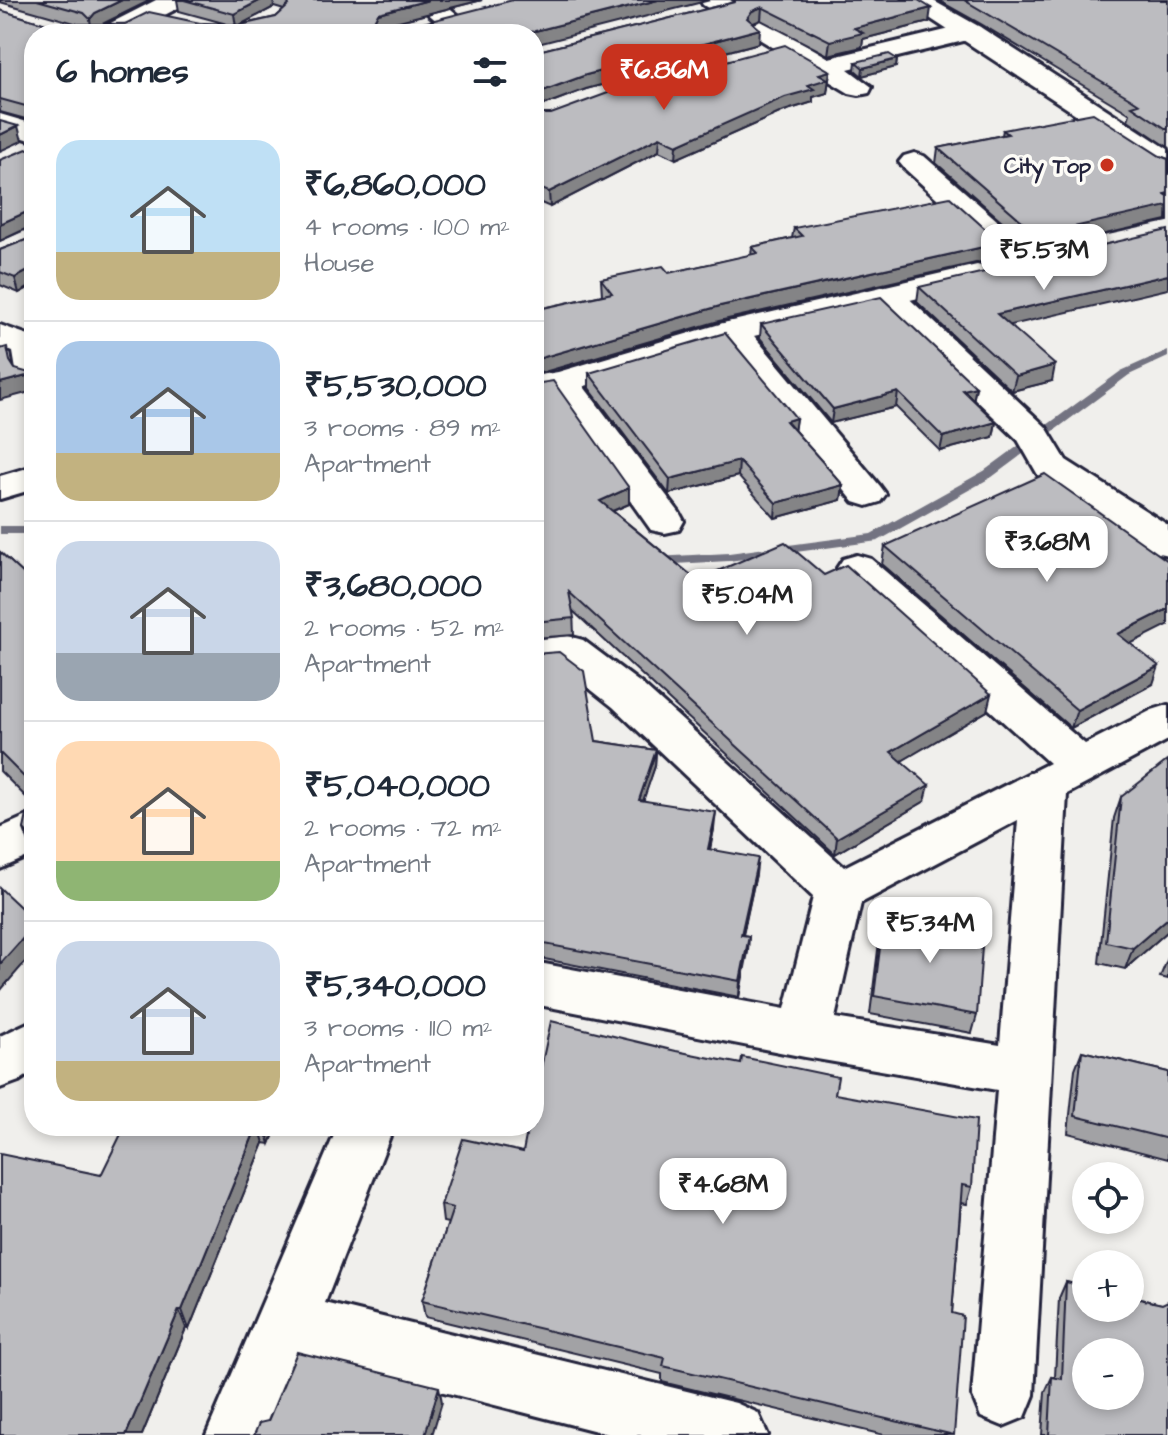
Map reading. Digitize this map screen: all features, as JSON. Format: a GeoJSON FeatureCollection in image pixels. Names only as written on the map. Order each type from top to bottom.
{"type":"FeatureCollection","features":[{"type":"Feature","properties":{"kind":"street"},"geometry":{"type":"LineString","coordinates":[[128,24],[175,0]]}},
{"type":"Feature","properties":{"kind":"street"},"geometry":{"type":"LineString","coordinates":[[424,0],[447,18]]}},
{"type":"Feature","properties":{"kind":"street"},"geometry":{"type":"LineString","coordinates":[[914,0],[971,32],[1168,162]]}},
{"type":"Feature","properties":{"kind":"street"},"geometry":{"type":"LineString","coordinates":[[710,7],[859,87]]}},
{"type":"Feature","properties":{"kind":"street"},"geometry":{"type":"LineString","coordinates":[[148,14],[187,24]]}},
{"type":"Feature","properties":{"kind":"street"},"geometry":{"type":"LineString","coordinates":[[425,24],[447,18],[473,22]]}},
{"type":"Feature","properties":{"kind":"street"},"geometry":{"type":"LineString","coordinates":[[825,67],[971,32]]}},
{"type":"Feature","properties":{"kind":"street"},"geometry":{"type":"LineString","coordinates":[[758,54],[787,46]]}},
{"type":"Feature","properties":{"kind":"street"},"geometry":{"type":"LineString","coordinates":[[0,122],[24,140]]}},
{"type":"Feature","properties":{"kind":"street"},"geometry":{"type":"LineString","coordinates":[[665,521],[548,385],[732,331],[1044,260],[914,162]]}},
{"type":"Feature","properties":{"kind":"street"},"geometry":{"type":"LineString","coordinates":[[887,296],[1033,435],[1051,467],[1168,543]]}},
{"type":"Feature","properties":{"kind":"street"},"geometry":{"type":"LineString","coordinates":[[732,331],[867,494]]}},
{"type":"Feature","properties":{"kind":"street"},"geometry":{"type":"LineString","coordinates":[[0,488],[24,480]]}},
{"type":"Feature","properties":{"kind":"street"},"geometry":{"type":"LineString","coordinates":[[857,568],[1062,776]]}},
{"type":"Feature","properties":{"kind":"street"},"geometry":{"type":"LineString","coordinates":[[544,653],[568,650],[628,696],[839,892]]}},
{"type":"Feature","properties":{"kind":"street"},"geometry":{"type":"LineString","coordinates":[[805,1035],[839,892],[1168,721]]}},
{"type":"Feature","properties":{"kind":"street"},"geometry":{"type":"LineString","coordinates":[[1003,1395],[1024,1072],[1062,776]]}},
{"type":"Feature","properties":{"kind":"street"},"geometry":{"type":"LineString","coordinates":[[0,851],[24,837]]}},
{"type":"Feature","properties":{"kind":"street"},"geometry":{"type":"LineString","coordinates":[[544,985],[805,1035],[1024,1072]]}},
{"type":"Feature","properties":{"kind":"street"},"geometry":{"type":"LineString","coordinates":[[0,1065],[24,1049]]}},
{"type":"Feature","properties":{"kind":"street"},"geometry":{"type":"LineString","coordinates":[[238,1435],[362,1136]]}},
{"type":"Feature","properties":{"kind":"street"},"geometry":{"type":"LineString","coordinates":[[287,1323],[736,1435]]}},
{"type":"Feature","properties":{"kind":"building"},"geometry":{"type":"Polygon","coordinates":[[[37,0],[122,0],[95,13],[90,19],[84,13],[37,0]]]}},
{"type":"Feature","properties":{"kind":"building"},"geometry":{"type":"Polygon","coordinates":[[[184,0],[261,0],[234,14],[184,0]]]}},
{"type":"Feature","properties":{"kind":"building"},"geometry":{"type":"Polygon","coordinates":[[[286,0],[429,0],[378,13],[373,23],[419,24],[245,24],[276,17],[289,5],[286,0]]]}},
{"type":"Feature","properties":{"kind":"building"},"geometry":{"type":"Polygon","coordinates":[[[513,0],[658,0],[544,29],[544,24],[419,24],[513,0]]]}},
{"type":"Feature","properties":{"kind":"building"},"geometry":{"type":"Polygon","coordinates":[[[918,0],[931,8],[854,28],[863,33],[830,41],[762,7],[752,11],[747,18],[760,29],[586,75],[544,91],[544,50],[735,2],[918,0]]]}},
{"type":"Feature","properties":{"kind":"building"},"geometry":{"type":"Polygon","coordinates":[[[964,0],[1168,0],[1168,130],[1132,106],[1139,104],[1130,98],[964,0]]]}},
{"type":"Feature","properties":{"kind":"building"},"geometry":{"type":"Polygon","coordinates":[[[0,10],[46,24],[24,24],[24,106],[0,99],[0,10]]]}},
{"type":"Feature","properties":{"kind":"building"},"geometry":{"type":"Polygon","coordinates":[[[149,12],[200,23],[220,24],[125,24],[149,12]]]}},
{"type":"Feature","properties":{"kind":"building"},"geometry":{"type":"Polygon","coordinates":[[[785,45],[830,71],[819,74],[828,79],[808,85],[814,89],[785,97],[677,145],[660,137],[549,192],[544,190],[544,114],[608,93],[785,45]]]}},
{"type":"Feature","properties":{"kind":"building"},"geometry":{"type":"Polygon","coordinates":[[[889,54],[897,59],[863,68],[856,62],[889,54]]]}},
{"type":"Feature","properties":{"kind":"building"},"geometry":{"type":"Polygon","coordinates":[[[1093,113],[1168,159],[1168,193],[1165,194],[1168,196],[1168,206],[1038,235],[938,148],[1008,134],[1003,130],[1093,113]]]}},
{"type":"Feature","properties":{"kind":"building"},"geometry":{"type":"Polygon","coordinates":[[[0,121],[18,126],[0,135],[0,121]]]}},
{"type":"Feature","properties":{"kind":"building"},"geometry":{"type":"Polygon","coordinates":[[[24,150],[24,213],[0,224],[0,160],[24,150]]]}},
{"type":"Feature","properties":{"kind":"building"},"geometry":{"type":"Polygon","coordinates":[[[950,197],[1001,243],[720,306],[544,357],[544,308],[612,293],[601,279],[663,266],[669,273],[758,253],[752,247],[802,236],[794,228],[950,197]]]}},
{"type":"Feature","properties":{"kind":"building"},"geometry":{"type":"Polygon","coordinates":[[[1168,230],[1168,275],[997,314],[1055,365],[1016,376],[919,287],[1168,230]]]}},
{"type":"Feature","properties":{"kind":"building"},"geometry":{"type":"Polygon","coordinates":[[[24,241],[24,273],[15,278],[0,272],[0,250],[24,241]]]}},
{"type":"Feature","properties":{"kind":"building"},"geometry":{"type":"Polygon","coordinates":[[[881,297],[976,387],[963,390],[996,422],[943,437],[898,392],[833,409],[761,324],[881,297]]]}},
{"type":"Feature","properties":{"kind":"building"},"geometry":{"type":"Polygon","coordinates":[[[725,333],[796,418],[786,421],[843,485],[776,503],[739,461],[670,479],[589,373],[725,333]]]}},
{"type":"Feature","properties":{"kind":"building"},"geometry":{"type":"Polygon","coordinates":[[[7,347],[15,369],[24,372],[24,377],[0,383],[0,349],[7,347]]]}},
{"type":"Feature","properties":{"kind":"building"},"geometry":{"type":"Polygon","coordinates":[[[553,381],[629,488],[600,501],[697,580],[785,542],[824,575],[846,565],[991,694],[891,752],[929,785],[837,838],[569,592],[574,618],[544,621],[544,382],[553,381]]]}},
{"type":"Feature","properties":{"kind":"building"},"geometry":{"type":"Polygon","coordinates":[[[1045,474],[1168,561],[1168,609],[1118,634],[1159,666],[1077,710],[885,546],[1045,474]]]}},
{"type":"Feature","properties":{"kind":"building"},"geometry":{"type":"Polygon","coordinates":[[[0,552],[24,574],[24,777],[0,753],[0,552]]]}},
{"type":"Feature","properties":{"kind":"building"},"geometry":{"type":"Polygon","coordinates":[[[559,652],[584,671],[596,741],[656,750],[639,800],[716,812],[708,849],[758,858],[741,935],[749,936],[740,981],[544,944],[544,653],[559,652]]]}},
{"type":"Feature","properties":{"kind":"building"},"geometry":{"type":"Polygon","coordinates":[[[1168,760],[1168,918],[1133,948],[1106,942],[1121,797],[1168,760]]]}},
{"type":"Feature","properties":{"kind":"building"},"geometry":{"type":"Polygon","coordinates":[[[0,888],[24,911],[24,937],[0,964],[0,888]]]}},
{"type":"Feature","properties":{"kind":"building"},"geometry":{"type":"Polygon","coordinates":[[[884,916],[983,933],[977,1015],[874,996],[884,916]]]}},
{"type":"Feature","properties":{"kind":"building"},"geometry":{"type":"Polygon","coordinates":[[[551,1021],[741,1064],[742,1057],[838,1077],[835,1094],[976,1120],[972,1187],[962,1185],[952,1313],[963,1316],[954,1435],[663,1366],[665,1358],[422,1301],[453,1208],[441,1205],[463,1139],[523,1152],[526,1136],[544,1136],[544,1054],[551,1021]]]}},
{"type":"Feature","properties":{"kind":"building"},"geometry":{"type":"Polygon","coordinates":[[[1082,1051],[1168,1072],[1168,1139],[1075,1116],[1082,1051]]]}},
{"type":"Feature","properties":{"kind":"building"},"geometry":{"type":"Polygon","coordinates":[[[120,1136],[253,1136],[182,1310],[179,1310],[126,1435],[0,1435],[0,1154],[101,1175],[120,1136]]]}},
{"type":"Feature","properties":{"kind":"building"},"geometry":{"type":"Polygon","coordinates":[[[1066,1282],[1072,1284],[1072,1322],[1144,1322],[1144,1300],[1162,1304],[1168,1301],[1168,1435],[1049,1435],[1052,1377],[1062,1379],[1066,1282]]]}},
{"type":"Feature","properties":{"kind":"building"},"geometry":{"type":"Polygon","coordinates":[[[297,1352],[439,1387],[425,1435],[254,1435],[259,1423],[268,1421],[297,1352]]]}},
{"type":"Feature","properties":{"kind":"waterway"},"geometry":{"type":"LineString","coordinates":[[656,561],[729,557],[874,538],[988,474],[1125,373],[1168,353]]}},
{"type":"Feature","properties":{"kind":"waterway"},"geometry":{"type":"LineString","coordinates":[[0,530],[24,530]]}},
{"type":"Feature","properties":{"kind":"place","name":"City Top"},"geometry":{"type":"Point","coordinates":[1107,165]}}]}
